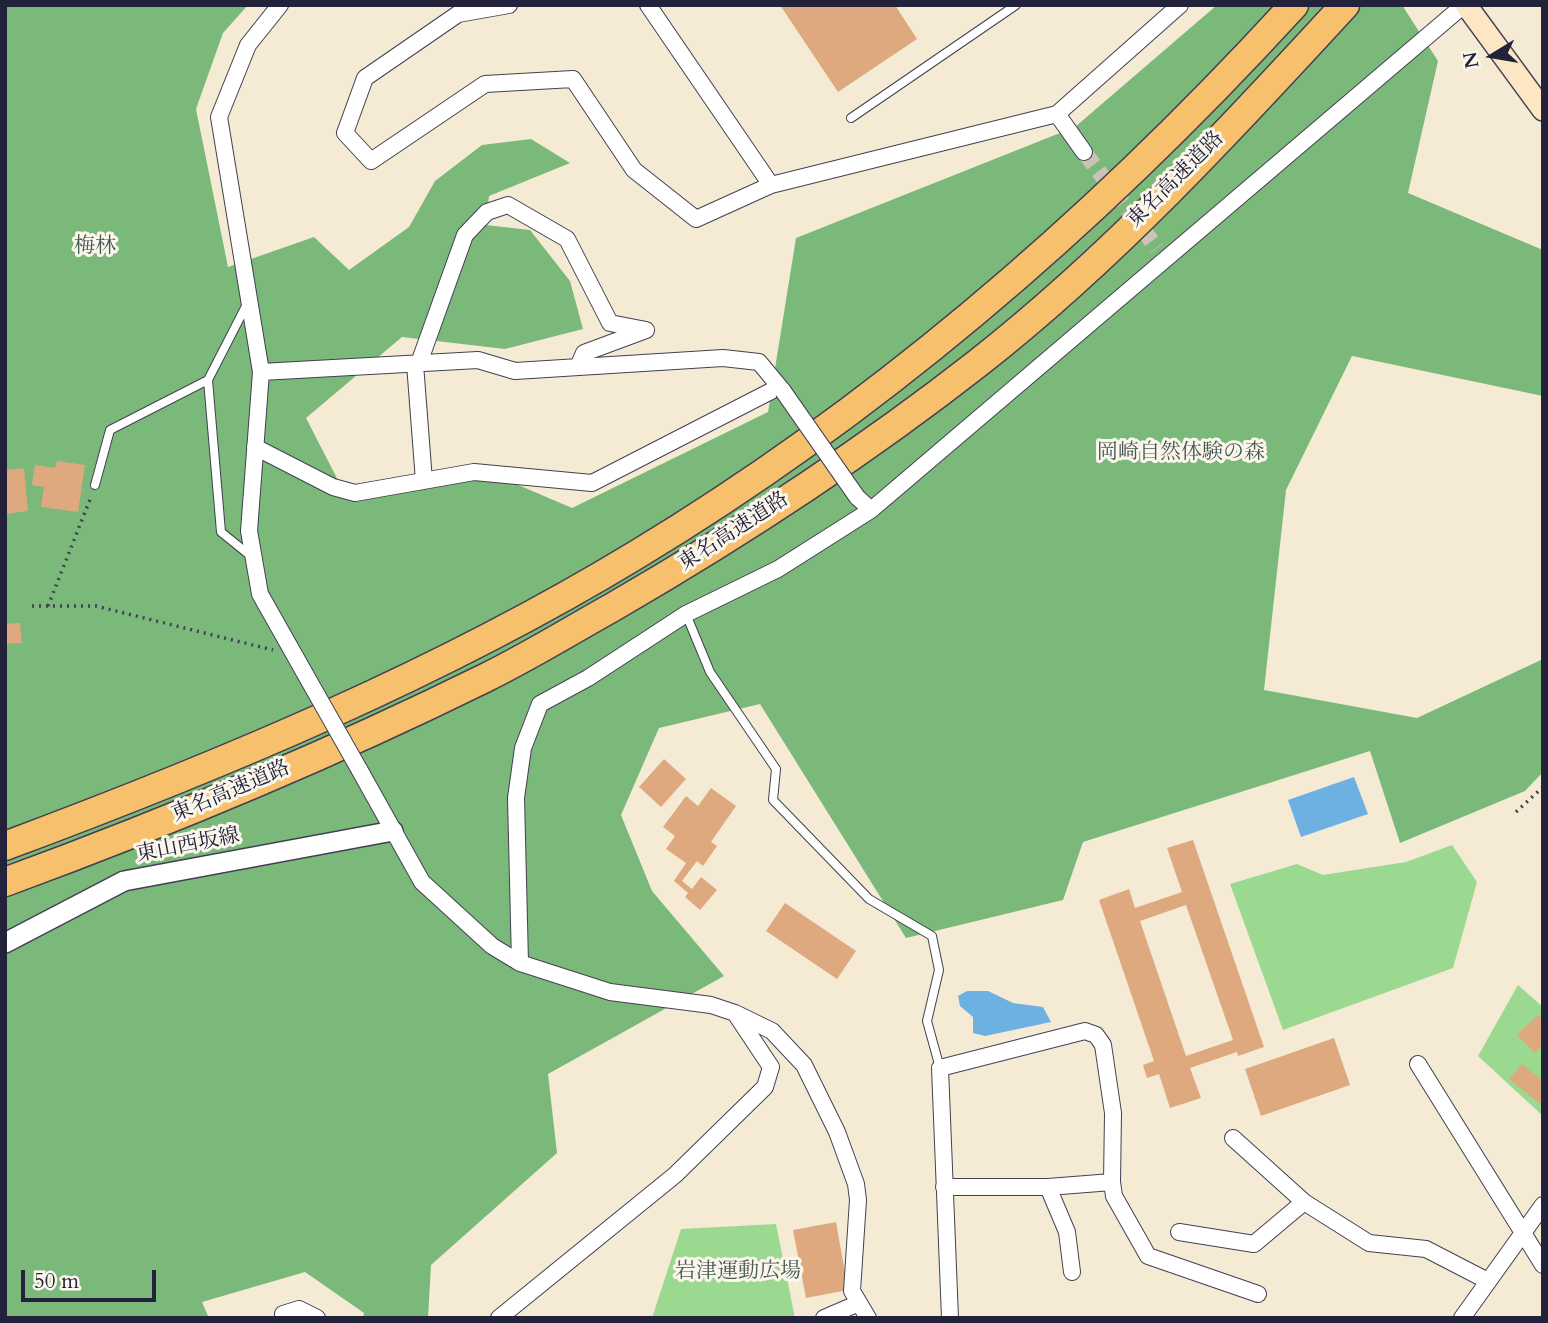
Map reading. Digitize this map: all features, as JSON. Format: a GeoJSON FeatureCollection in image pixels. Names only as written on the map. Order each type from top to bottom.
{"type":"FeatureCollection","features":[{"type":"Feature","properties":{"kind":"highway","name":"東名高速道路"},"geometry":{"type":"LineString","coordinates":[[5,846],[207,767],[385,690],[516,622],[683,526],[847,413],[961,323],[1113,186],[1294,5]]}},
{"type":"Feature","properties":{"kind":"highway","name":"東名高速道路"},"geometry":{"type":"LineString","coordinates":[[5,882],[195,808],[359,738],[488,677],[706,552],[868,443],[978,363],[1076,279],[1178,179],[1345,5]]}},
{"type":"Feature","properties":{"kind":"main road"},"geometry":{"type":"LineString","coordinates":[[1465,5],[1543,110]]}},
{"type":"Feature","properties":{"kind":"street"},"geometry":{"type":"LineString","coordinates":[[280,5],[248,45],[219,117],[261,372],[249,531],[260,594],[422,882],[492,946],[520,963],[610,992],[711,1005],[735,1013],[772,1031],[804,1065],[836,1132],[856,1184],[858,1200],[852,1291],[868,1318]]}},
{"type":"Feature","properties":{"kind":"street"},"geometry":{"type":"LineString","coordinates":[[509,5],[458,14],[365,78],[345,134],[371,161],[485,85],[573,79],[634,170],[696,219],[771,185],[1057,114],[1180,5]]}},
{"type":"Feature","properties":{"kind":"street"},"geometry":{"type":"LineString","coordinates":[[649,5],[771,185]]}},
{"type":"Feature","properties":{"kind":"street"},"geometry":{"type":"LineString","coordinates":[[520,963],[516,798],[523,748],[540,704],[589,678],[686,614],[778,569],[871,510],[1161,255],[1465,5]]}},
{"type":"Feature","properties":{"kind":"street"},"geometry":{"type":"LineString","coordinates":[[1057,114],[1084,152]]}},
{"type":"Feature","properties":{"kind":"street"},"geometry":{"type":"LineString","coordinates":[[424,481],[417,363],[465,236],[487,212],[508,205],[567,239],[610,323],[646,330],[584,353],[578,367]]}},
{"type":"Feature","properties":{"kind":"street"},"geometry":{"type":"LineString","coordinates":[[261,372],[478,360],[515,371],[723,358],[759,362],[857,497],[871,510]]}},
{"type":"Feature","properties":{"kind":"street"},"geometry":{"type":"LineString","coordinates":[[255,447],[333,487],[355,493],[474,472],[592,483],[781,389]]}},
{"type":"Feature","properties":{"kind":"street","name":"東山西坂線"},"geometry":{"type":"LineString","coordinates":[[5,943],[124,881],[393,831]]}},
{"type":"Feature","properties":{"kind":"street"},"geometry":{"type":"LineString","coordinates":[[499,1318],[675,1175],[765,1087],[771,1067],[735,1013]]}},
{"type":"Feature","properties":{"kind":"street"},"geometry":{"type":"LineString","coordinates":[[950,1318],[940,1068],[1085,1031],[1096,1035],[1103,1045],[1113,1113],[1114,1196],[1148,1256],[1258,1294]]}},
{"type":"Feature","properties":{"kind":"street"},"geometry":{"type":"LineString","coordinates":[[1418,1064],[1543,1265]]}},
{"type":"Feature","properties":{"kind":"street"},"geometry":{"type":"LineString","coordinates":[[1233,1138],[1304,1202],[1368,1243],[1426,1249],[1486,1280]]}},
{"type":"Feature","properties":{"kind":"street"},"geometry":{"type":"LineString","coordinates":[[944,1187],[1048,1187],[1112,1182]]}},
{"type":"Feature","properties":{"kind":"street"},"geometry":{"type":"LineString","coordinates":[[1048,1187],[1067,1232],[1072,1272]]}},
{"type":"Feature","properties":{"kind":"street"},"geometry":{"type":"LineString","coordinates":[[1179,1232],[1254,1244],[1304,1202]]}},
{"type":"Feature","properties":{"kind":"street"},"geometry":{"type":"LineString","coordinates":[[1462,1318],[1486,1280],[1543,1205]]}},
{"type":"Feature","properties":{"kind":"street"},"geometry":{"type":"LineString","coordinates":[[824,1318],[859,1303]]}},
{"type":"Feature","properties":{"kind":"street"},"geometry":{"type":"LineString","coordinates":[[284,1318],[283,1314],[299,1309],[317,1318]]}},
{"type":"Feature","properties":{"kind":"lane"},"geometry":{"type":"LineString","coordinates":[[851,118],[1016,5]]}},
{"type":"Feature","properties":{"kind":"lane"},"geometry":{"type":"LineString","coordinates":[[249,299],[208,380],[221,531],[254,559]]}},
{"type":"Feature","properties":{"kind":"lane"},"geometry":{"type":"LineString","coordinates":[[95,485],[110,430],[208,380]]}},
{"type":"Feature","properties":{"kind":"lane"},"geometry":{"type":"LineString","coordinates":[[686,614],[709,672],[776,769],[774,800],[869,900],[932,936],[939,970],[927,1021],[940,1068]]}},
{"type":"Feature","properties":{"kind":"path"},"geometry":{"type":"LineString","coordinates":[[48,606],[95,485]]}},
{"type":"Feature","properties":{"kind":"path"},"geometry":{"type":"LineString","coordinates":[[32,606],[96,606],[247,643]]}},
{"type":"Feature","properties":{"kind":"path"},"geometry":{"type":"LineString","coordinates":[[1516,812],[1543,787]]}},
{"type":"Feature","properties":{"kind":"green space","name":"岡崎自然体験の森"},"geometry":{"type":"Polygon","coordinates":[[[5,5],[248,5],[223,33],[196,109],[228,267],[314,237],[349,270],[409,227],[435,181],[482,145],[531,139],[570,163],[489,196],[486,225],[530,230],[570,281],[583,329],[505,349],[402,337],[306,418],[341,486],[474,466],[572,508],[768,412],[796,238],[1075,127],[1217,5],[1402,5],[1438,61],[1408,193],[1543,250],[1543,396],[1352,356],[1286,490],[1264,690],[1417,718],[1543,659],[1543,772],[1525,791],[1400,843],[1370,751],[1083,842],[1063,900],[906,938],[760,704],[659,728],[621,815],[652,891],[724,976],[548,1074],[557,1153],[431,1265],[428,1318],[363,1318],[364,1313],[305,1272],[202,1302],[209,1318],[5,1318],[5,5]]]}},
{"type":"Feature","properties":{"kind":"green space"},"geometry":{"type":"Polygon","coordinates":[[[1452,845],[1477,882],[1453,968],[1283,1030],[1230,884],[1297,864],[1323,875],[1406,862],[1452,845]]]}},
{"type":"Feature","properties":{"kind":"green space"},"geometry":{"type":"Polygon","coordinates":[[[1518,985],[1543,1007],[1543,1116],[1478,1056],[1518,985]]]}},
{"type":"Feature","properties":{"kind":"green space","name":"岩津運動広場"},"geometry":{"type":"Polygon","coordinates":[[[776,1224],[795,1318],[652,1318],[681,1229],[776,1224]]]}},
{"type":"Feature","properties":{"kind":"water"},"geometry":{"type":"Polygon","coordinates":[[[1354,777],[1368,814],[1301,837],[1288,800],[1354,777]]]}},
{"type":"Feature","properties":{"kind":"water"},"geometry":{"type":"Polygon","coordinates":[[[967,991],[988,991],[1013,1003],[1043,1007],[1051,1022],[985,1036],[973,1033],[973,1017],[960,1006],[958,996],[967,991]]]}},
{"type":"Feature","properties":{"kind":"building"},"geometry":{"type":"Polygon","coordinates":[[[780,5],[895,5],[917,39],[838,92],[780,5]]]}},
{"type":"Feature","properties":{"kind":"building"},"geometry":{"type":"Polygon","coordinates":[[[57,461],[85,465],[78,512],[41,507],[44,487],[32,485],[35,465],[55,468],[57,461]]]}},
{"type":"Feature","properties":{"kind":"building"},"geometry":{"type":"Polygon","coordinates":[[[24,468],[28,511],[5,514],[5,470],[24,468]]]}},
{"type":"Feature","properties":{"kind":"building"},"geometry":{"type":"Polygon","coordinates":[[[20,623],[22,643],[5,644],[5,624],[20,623]]]}},
{"type":"Feature","properties":{"kind":"building"},"geometry":{"type":"Polygon","coordinates":[[[664,759],[686,779],[661,807],[639,787],[664,759]]]}},
{"type":"Feature","properties":{"kind":"building"},"geometry":{"type":"Polygon","coordinates":[[[711,788],[736,806],[711,842],[717,846],[703,866],[697,861],[682,881],[692,889],[701,877],[717,890],[700,910],[685,897],[688,893],[674,881],[686,863],[666,849],[675,836],[663,827],[686,796],[698,806],[711,788]]]}},
{"type":"Feature","properties":{"kind":"building"},"geometry":{"type":"Polygon","coordinates":[[[1193,840],[1264,1047],[1238,1056],[1237,1052],[1190,1068],[1201,1098],[1170,1108],[1159,1074],[1147,1078],[1143,1065],[1154,1061],[1099,900],[1129,889],[1135,908],[1182,892],[1167,848],[1193,840]],[[1186,905],[1140,921],[1186,1056],[1233,1040],[1186,905]]]}},
{"type":"Feature","properties":{"kind":"building"},"geometry":{"type":"Polygon","coordinates":[[[785,903],[856,951],[837,979],[766,931],[785,903]]]}},
{"type":"Feature","properties":{"kind":"building"},"geometry":{"type":"Polygon","coordinates":[[[1538,1015],[1543,1020],[1543,1045],[1535,1053],[1517,1035],[1538,1015]]]}},
{"type":"Feature","properties":{"kind":"building"},"geometry":{"type":"Polygon","coordinates":[[[1334,1038],[1350,1085],[1261,1116],[1245,1069],[1334,1038]]]}},
{"type":"Feature","properties":{"kind":"building"},"geometry":{"type":"Polygon","coordinates":[[[1522,1064],[1543,1081],[1543,1106],[1509,1079],[1522,1064]]]}},
{"type":"Feature","properties":{"kind":"building"},"geometry":{"type":"Polygon","coordinates":[[[836,1222],[848,1290],[806,1298],[793,1230],[836,1222]]]}},
{"type":"Feature","properties":{"kind":"tunnel"},"geometry":{"type":"LineString","coordinates":[[1084,152],[1157,248]]}},
{"type":"Feature","properties":{"kind":"park label","name":"梅林"},"geometry":{"type":"Point","coordinates":[95,247]}}]}
